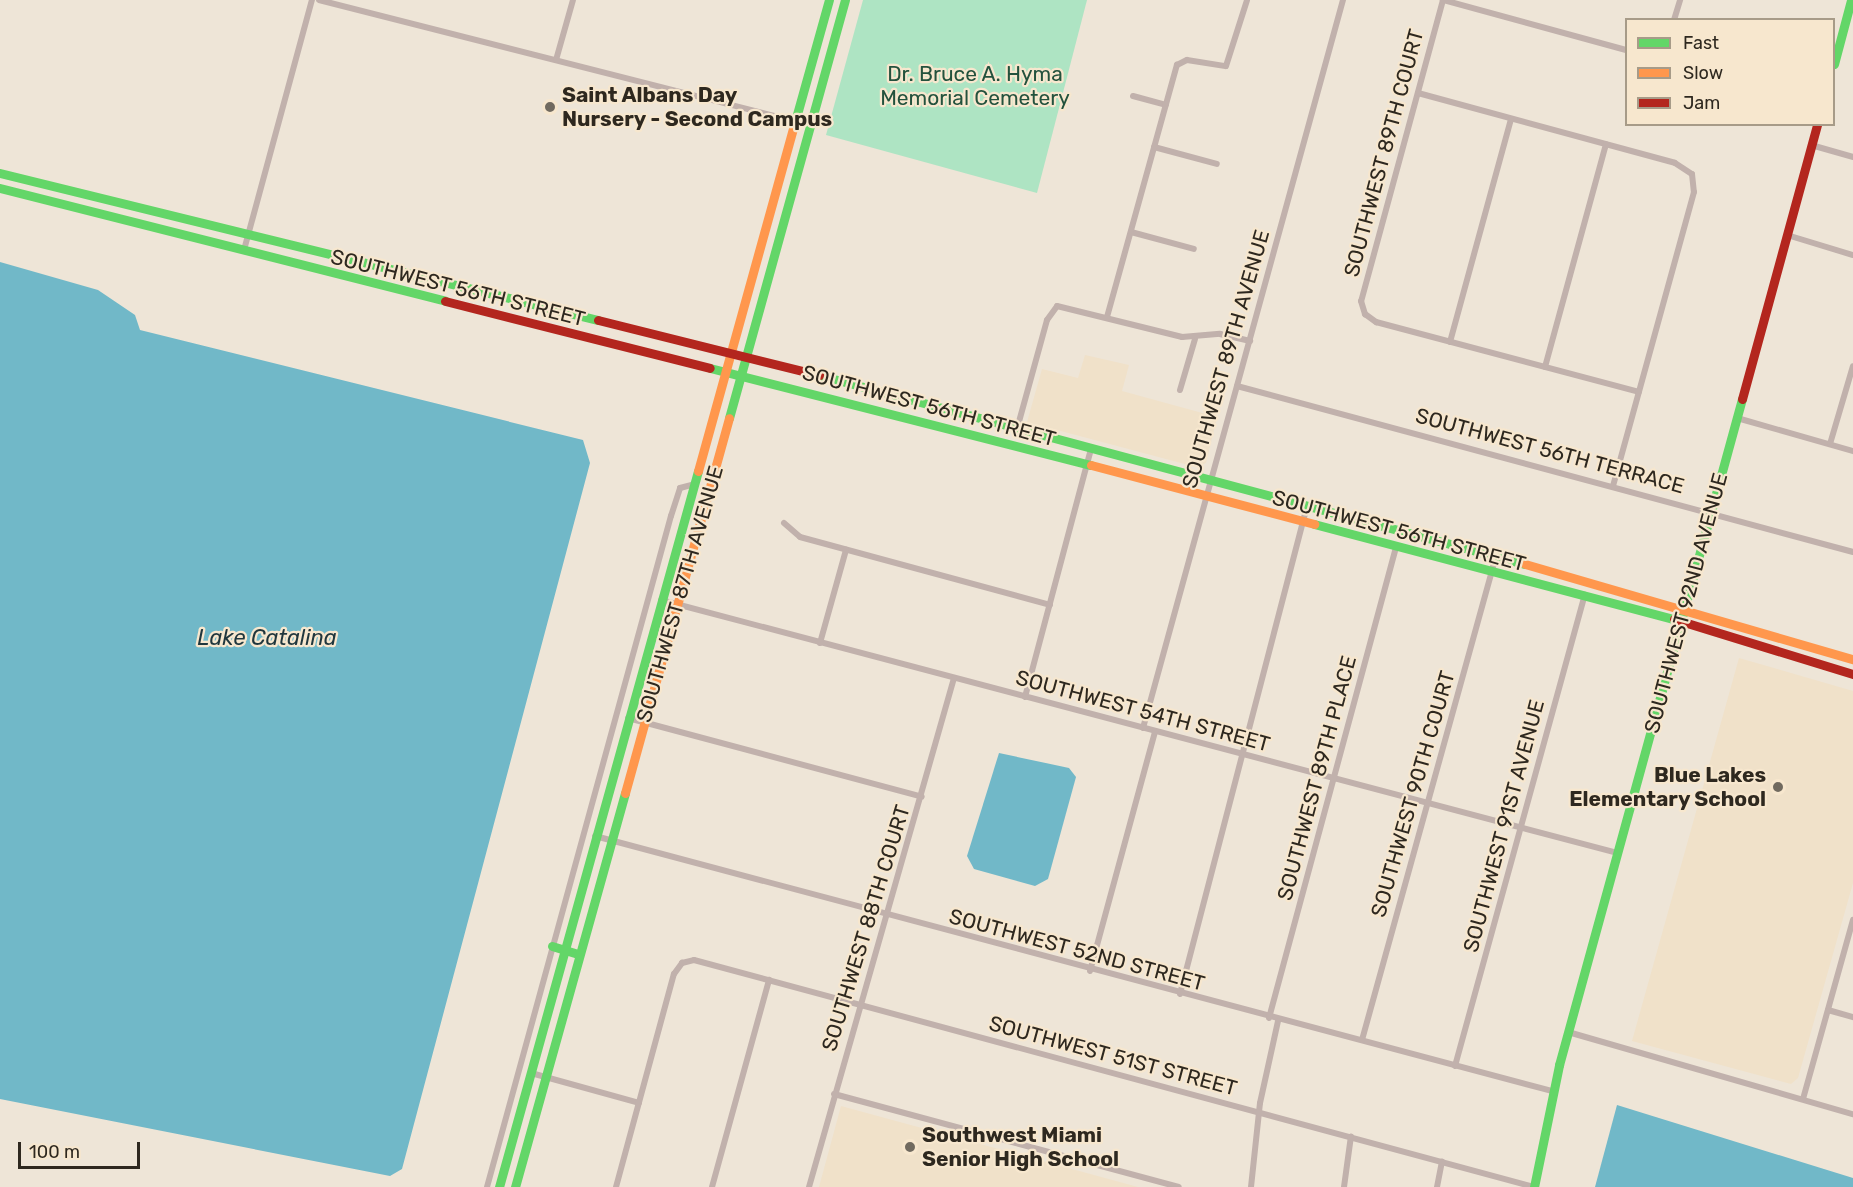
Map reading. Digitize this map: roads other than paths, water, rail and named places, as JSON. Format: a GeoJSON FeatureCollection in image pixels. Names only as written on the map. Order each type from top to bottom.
{"type":"FeatureCollection","features":[{"type":"Feature","properties":{"kind":"main road"},"geometry":{"type":"LineString","coordinates":[[830,0],[844,2]]}},
{"type":"Feature","properties":{"kind":"main road","name":"SOUTHWEST 87TH AVENUE"},"geometry":{"type":"LineString","coordinates":[[499,1187],[660,599],[728,370],[830,0]]}},
{"type":"Feature","properties":{"kind":"main road"},"geometry":{"type":"LineString","coordinates":[[1835,57],[1851,0]]}},
{"type":"Feature","properties":{"kind":"main road","name":"SOUTHWEST 87TH AVENUE"},"geometry":{"type":"LineString","coordinates":[[515,1187],[844,2]]}},
{"type":"Feature","properties":{"kind":"main road","name":"SOUTHWEST 92ND AVENUE"},"geometry":{"type":"LineString","coordinates":[[1534,1187],[1552,1091],[1817,126]]}},
{"type":"Feature","properties":{"kind":"main road","name":"SOUTHWEST 56TH STREET"},"geometry":{"type":"LineString","coordinates":[[0,173],[448,286],[732,353],[1685,607],[1853,659]]}},
{"type":"Feature","properties":{"kind":"main road","name":"SOUTHWEST 56TH STREET"},"geometry":{"type":"LineString","coordinates":[[0,188],[728,370],[1088,464],[1682,621],[1853,674]]}},
{"type":"Feature","properties":{"kind":"main road"},"geometry":{"type":"LineString","coordinates":[[445,300],[448,286]]}},
{"type":"Feature","properties":{"kind":"main road"},"geometry":{"type":"LineString","coordinates":[[695,484],[705,506]]}},
{"type":"Feature","properties":{"kind":"main road"},"geometry":{"type":"LineString","coordinates":[[552,946],[579,954]]}},
{"type":"Feature","properties":{"kind":"street"},"geometry":{"type":"LineString","coordinates":[[244,250],[312,0]]}},
{"type":"Feature","properties":{"kind":"street"},"geometry":{"type":"LineString","coordinates":[[319,0],[810,125]]}},
{"type":"Feature","properties":{"kind":"street"},"geometry":{"type":"LineString","coordinates":[[556,60],[573,0]]}},
{"type":"Feature","properties":{"kind":"street"},"geometry":{"type":"LineString","coordinates":[[1107,317],[1180,62],[1224,68],[1246,0]]}},
{"type":"Feature","properties":{"kind":"street","name":"SOUTHWEST 89TH AVENUE"},"geometry":{"type":"LineString","coordinates":[[1143,728],[1204,495],[1211,481],[1238,386],[1343,0]]}},
{"type":"Feature","properties":{"kind":"street"},"geometry":{"type":"LineString","coordinates":[[1443,0],[1625,50]]}},
{"type":"Feature","properties":{"kind":"street","name":"SOUTHWEST 89TH COURT"},"geometry":{"type":"LineString","coordinates":[[1443,0],[1362,297],[1365,314],[1450,342]]}},
{"type":"Feature","properties":{"kind":"street"},"geometry":{"type":"LineString","coordinates":[[1675,18],[1680,0]]}},
{"type":"Feature","properties":{"kind":"street"},"geometry":{"type":"LineString","coordinates":[[1677,10],[1678,18]]}},
{"type":"Feature","properties":{"kind":"street"},"geometry":{"type":"LineString","coordinates":[[1418,93],[1681,165],[1694,178],[1613,486]]}},
{"type":"Feature","properties":{"kind":"street"},"geometry":{"type":"LineString","coordinates":[[1133,96],[1166,105]]}},
{"type":"Feature","properties":{"kind":"street"},"geometry":{"type":"LineString","coordinates":[[1511,119],[1450,342],[1639,392]]}},
{"type":"Feature","properties":{"kind":"street"},"geometry":{"type":"LineString","coordinates":[[1545,367],[1606,144]]}},
{"type":"Feature","properties":{"kind":"street"},"geometry":{"type":"LineString","coordinates":[[1812,145],[1853,157]]}},
{"type":"Feature","properties":{"kind":"street"},"geometry":{"type":"LineString","coordinates":[[1154,147],[1217,164]]}},
{"type":"Feature","properties":{"kind":"street"},"geometry":{"type":"LineString","coordinates":[[1131,232],[1194,249]]}},
{"type":"Feature","properties":{"kind":"street"},"geometry":{"type":"LineString","coordinates":[[1787,236],[1853,255]]}},
{"type":"Feature","properties":{"kind":"street"},"geometry":{"type":"LineString","coordinates":[[1017,430],[1047,320],[1057,306],[1195,339],[1220,334],[1250,341]]}},
{"type":"Feature","properties":{"kind":"street"},"geometry":{"type":"LineString","coordinates":[[1180,390],[1195,339]]}},
{"type":"Feature","properties":{"kind":"street"},"geometry":{"type":"LineString","coordinates":[[1830,444],[1853,366]]}},
{"type":"Feature","properties":{"kind":"street","name":"SOUTHWEST 56TH TERRACE"},"geometry":{"type":"LineString","coordinates":[[1238,386],[1711,511],[1853,552]]}},
{"type":"Feature","properties":{"kind":"street"},"geometry":{"type":"LineString","coordinates":[[1737,418],[1853,451]]}},
{"type":"Feature","properties":{"kind":"street"},"geometry":{"type":"LineString","coordinates":[[1025,697],[1091,449]]}},
{"type":"Feature","properties":{"kind":"street","name":"SOUTHWEST 87TH AVENUE"},"geometry":{"type":"LineString","coordinates":[[487,1187],[678,492],[683,485],[695,484]]}},
{"type":"Feature","properties":{"kind":"street"},"geometry":{"type":"LineString","coordinates":[[1180,994],[1307,506]]}},
{"type":"Feature","properties":{"kind":"street"},"geometry":{"type":"LineString","coordinates":[[784,523],[800,537],[1050,605]]}},
{"type":"Feature","properties":{"kind":"street","name":"SOUTHWEST 89TH PLACE"},"geometry":{"type":"LineString","coordinates":[[1269,1018],[1396,546]]}},
{"type":"Feature","properties":{"kind":"street"},"geometry":{"type":"LineString","coordinates":[[820,643],[846,550]]}},
{"type":"Feature","properties":{"kind":"street","name":"SOUTHWEST 90TH COURT"},"geometry":{"type":"LineString","coordinates":[[1362,1040],[1496,556]]}},
{"type":"Feature","properties":{"kind":"street","name":"SOUTHWEST 91ST AVENUE"},"geometry":{"type":"LineString","coordinates":[[1455,1066],[1585,596]]}},
{"type":"Feature","properties":{"kind":"street","name":"SOUTHWEST 54TH STREET"},"geometry":{"type":"LineString","coordinates":[[660,599],[1617,853]]}},
{"type":"Feature","properties":{"kind":"street","name":"SOUTHWEST 88TH COURT"},"geometry":{"type":"LineString","coordinates":[[809,1187],[954,678]]}},
{"type":"Feature","properties":{"kind":"street"},"geometry":{"type":"LineString","coordinates":[[628,718],[922,796]]}},
{"type":"Feature","properties":{"kind":"street"},"geometry":{"type":"LineString","coordinates":[[1089,970],[1155,732]]}},
{"type":"Feature","properties":{"kind":"street","name":"SOUTHWEST 52ND STREET"},"geometry":{"type":"LineString","coordinates":[[595,836],[1278,1021],[1362,1040],[1552,1091]]}},
{"type":"Feature","properties":{"kind":"street"},"geometry":{"type":"LineString","coordinates":[[1803,1099],[1853,920]]}},
{"type":"Feature","properties":{"kind":"street","name":"SOUTHWEST 51ST STREET"},"geometry":{"type":"LineString","coordinates":[[639,1103],[672,980],[682,963],[701,962],[1534,1187]]}},
{"type":"Feature","properties":{"kind":"street"},"geometry":{"type":"LineString","coordinates":[[712,1187],[769,980]]}},
{"type":"Feature","properties":{"kind":"street"},"geometry":{"type":"LineString","coordinates":[[1828,1010],[1853,1017]]}},
{"type":"Feature","properties":{"kind":"street"},"geometry":{"type":"LineString","coordinates":[[1251,1187],[1259,1112],[1278,1021]]}},
{"type":"Feature","properties":{"kind":"street"},"geometry":{"type":"LineString","coordinates":[[1568,1032],[1853,1114]]}},
{"type":"Feature","properties":{"kind":"street"},"geometry":{"type":"LineString","coordinates":[[531,1073],[639,1103],[616,1187]]}},
{"type":"Feature","properties":{"kind":"street"},"geometry":{"type":"LineString","coordinates":[[834,1094],[1179,1187]]}},
{"type":"Feature","properties":{"kind":"street"},"geometry":{"type":"LineString","coordinates":[[1344,1187],[1351,1136]]}},
{"type":"Feature","properties":{"kind":"street"},"geometry":{"type":"LineString","coordinates":[[1437,1187],[1442,1161]]}},
{"type":"Feature","properties":{"kind":"water","name":"Lake Catalina"},"geometry":{"type":"Polygon","coordinates":[[[0,262],[98,290],[135,315],[140,330],[583,440],[590,463],[402,1169],[390,1176],[0,1099],[0,262]]]}},
{"type":"Feature","properties":{"kind":"water"},"geometry":{"type":"Polygon","coordinates":[[[999,753],[1069,768],[1076,777],[1048,879],[1035,886],[974,869],[967,856],[999,753]]]}},
{"type":"Feature","properties":{"kind":"water"},"geometry":{"type":"Polygon","coordinates":[[[1617,1105],[1853,1178],[1853,1187],[1595,1187],[1617,1105]]]}},
{"type":"Feature","properties":{"kind":"place","name":"Saint Albans Day Nursery - Second Campus"},"geometry":{"type":"Point","coordinates":[550,107]}},
{"type":"Feature","properties":{"kind":"place","name":"Blue Lakes Elementary School"},"geometry":{"type":"Point","coordinates":[1778,787]}},
{"type":"Feature","properties":{"kind":"place","name":"Southwest Miami Senior High School"},"geometry":{"type":"Point","coordinates":[910,1147]}},
{"type":"Feature","properties":{"kind":"park label","name":"Dr. Bruce A. Hyma Memorial Cemetery"},"geometry":{"type":"Point","coordinates":[975,86]}}]}
